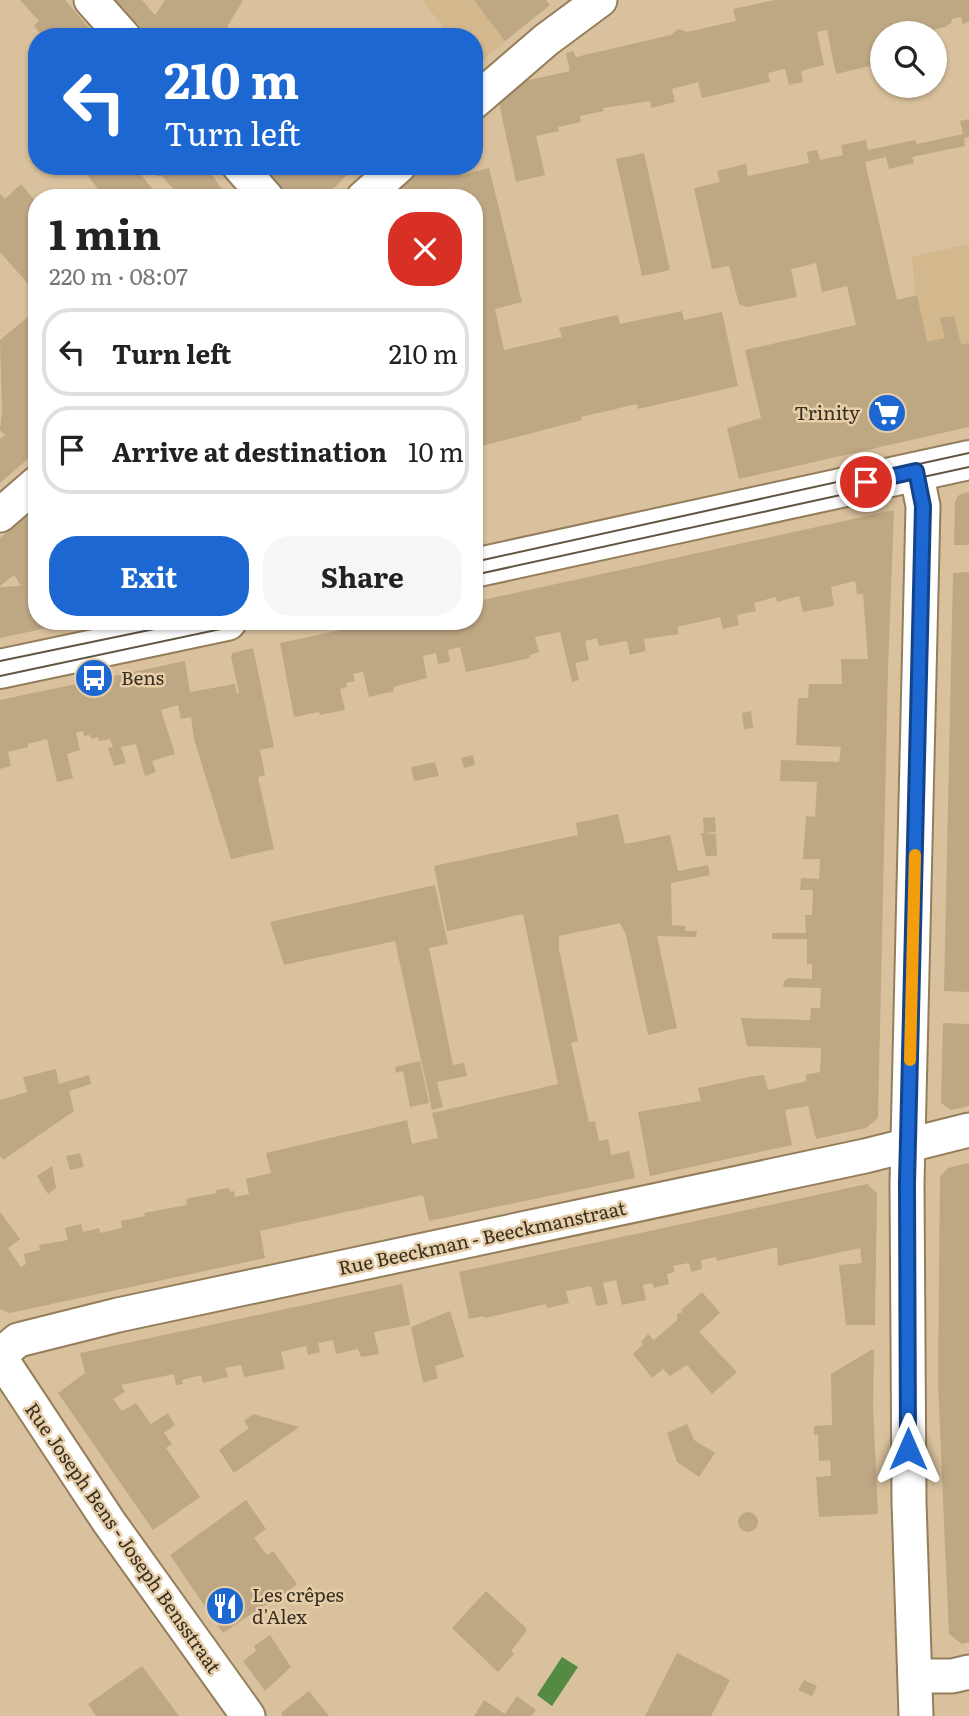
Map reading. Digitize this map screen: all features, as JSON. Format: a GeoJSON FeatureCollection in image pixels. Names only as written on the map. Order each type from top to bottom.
{"type":"FeatureCollection","features":[{"type":"Feature","properties":{"kind":"main road"},"geometry":{"type":"LineString","coordinates":[[483,566],[969,460]]}},
{"type":"Feature","properties":{"kind":"main road"},"geometry":{"type":"LineString","coordinates":[[0,669],[184,630]]}},
{"type":"Feature","properties":{"kind":"street"},"geometry":{"type":"LineString","coordinates":[[91,0],[116,28]]}},
{"type":"Feature","properties":{"kind":"street"},"geometry":{"type":"LineString","coordinates":[[483,94],[546,40],[600,0]]}},
{"type":"Feature","properties":{"kind":"street"},"geometry":{"type":"LineString","coordinates":[[247,175],[259,189]]}},
{"type":"Feature","properties":{"kind":"street"},"geometry":{"type":"LineString","coordinates":[[373,189],[389,175]]}},
{"type":"Feature","properties":{"kind":"street"},"geometry":{"type":"LineString","coordinates":[[916,471],[923,506],[908,1144],[909,1502],[916,1716]]}},
{"type":"Feature","properties":{"kind":"street"},"geometry":{"type":"LineString","coordinates":[[0,515],[28,491]]}},
{"type":"Feature","properties":{"kind":"street","name":"Rue Beeckman - Beeckmanstraat"},"geometry":{"type":"LineString","coordinates":[[0,1356],[18,1340],[118,1315],[865,1156],[969,1130]]}},
{"type":"Feature","properties":{"kind":"street","name":"Rue Joseph Bens - Joseph Bensstraat"},"geometry":{"type":"LineString","coordinates":[[0,1356],[109,1522],[248,1716]]}},
{"type":"Feature","properties":{"kind":"street"},"geometry":{"type":"LineString","coordinates":[[916,1676],[952,1676],[969,1672]]}},
{"type":"Feature","properties":{"kind":"shaded area"},"geometry":{"type":"Polygon","coordinates":[[[422,0],[546,0],[550,5],[483,60],[483,28],[444,28],[422,0]]]}},
{"type":"Feature","properties":{"kind":"shaded area"},"geometry":{"type":"Polygon","coordinates":[[[969,244],[969,420],[928,433],[912,257],[969,244]]]}},
{"type":"Feature","properties":{"kind":"shaded area"},"geometry":{"type":"Polygon","coordinates":[[[562,1657],[578,1667],[552,1706],[537,1695],[562,1657]]]}},
{"type":"Feature","properties":{"kind":"building"},"geometry":{"type":"Polygon","coordinates":[[[20,0],[65,0],[89,28],[36,28],[34,26],[39,21],[20,0]]]}},
{"type":"Feature","properties":{"kind":"building"},"geometry":{"type":"Polygon","coordinates":[[[104,0],[142,0],[155,15],[165,0],[243,0],[228,28],[129,28],[104,0]]]}},
{"type":"Feature","properties":{"kind":"building"},"geometry":{"type":"Polygon","coordinates":[[[474,0],[546,0],[550,5],[505,41],[474,0]]]}},
{"type":"Feature","properties":{"kind":"building"},"geometry":{"type":"Polygon","coordinates":[[[775,0],[969,0],[969,22],[963,24],[961,17],[952,19],[947,26],[947,21],[870,21],[870,66],[836,74],[827,30],[817,32],[824,65],[801,71],[803,82],[789,85],[785,69],[768,73],[770,82],[702,98],[698,82],[672,89],[675,102],[651,108],[650,101],[603,108],[604,111],[580,116],[581,122],[536,136],[545,175],[516,182],[499,103],[524,81],[570,71],[566,53],[573,51],[576,57],[671,35],[678,29],[687,32],[736,21],[733,9],[775,0]]]}},
{"type":"Feature","properties":{"kind":"building"},"geometry":{"type":"Polygon","coordinates":[[[969,119],[969,137],[964,138],[965,146],[912,157],[914,163],[889,169],[886,157],[865,162],[897,300],[917,295],[927,342],[945,338],[940,318],[954,316],[961,345],[969,343],[969,427],[739,479],[727,428],[761,418],[745,350],[856,325],[847,286],[822,292],[816,263],[791,269],[797,297],[747,307],[739,304],[729,266],[712,269],[694,188],[720,182],[717,171],[746,164],[748,176],[809,163],[807,152],[817,150],[820,160],[843,155],[841,145],[866,140],[868,150],[915,140],[917,144],[963,134],[960,121],[969,119]]]}},
{"type":"Feature","properties":{"kind":"building"},"geometry":{"type":"Polygon","coordinates":[[[644,153],[670,270],[642,276],[616,159],[644,153]]]}},
{"type":"Feature","properties":{"kind":"building"},"geometry":{"type":"Polygon","coordinates":[[[489,168],[522,302],[495,309],[504,350],[562,337],[559,328],[618,315],[620,324],[682,311],[684,320],[722,312],[738,386],[638,409],[637,404],[581,417],[582,420],[483,446],[483,189],[398,189],[415,175],[483,175],[483,170],[489,168]]]}},
{"type":"Feature","properties":{"kind":"building"},"geometry":{"type":"Polygon","coordinates":[[[87,175],[141,175],[152,189],[98,189],[87,175]]]}},
{"type":"Feature","properties":{"kind":"building"},"geometry":{"type":"Polygon","coordinates":[[[161,175],[212,175],[222,189],[173,189],[161,175]]]}},
{"type":"Feature","properties":{"kind":"building"},"geometry":{"type":"Polygon","coordinates":[[[259,175],[347,175],[333,189],[270,189],[259,175]]]}},
{"type":"Feature","properties":{"kind":"building"},"geometry":{"type":"Polygon","coordinates":[[[21,184],[28,192],[28,284],[0,252],[0,194],[5,199],[21,184]]]}},
{"type":"Feature","properties":{"kind":"building"},"geometry":{"type":"Polygon","coordinates":[[[28,317],[28,459],[0,483],[0,439],[5,435],[0,430],[0,340],[28,317]]]}},
{"type":"Feature","properties":{"kind":"building"},"geometry":{"type":"Polygon","coordinates":[[[969,492],[969,545],[954,545],[955,502],[959,495],[969,492]]]}},
{"type":"Feature","properties":{"kind":"building"},"geometry":{"type":"Polygon","coordinates":[[[894,510],[878,1118],[866,1128],[816,1139],[808,1106],[785,1110],[792,1145],[650,1176],[638,1112],[701,1101],[698,1088],[764,1075],[768,1090],[807,1081],[805,1075],[820,1072],[821,1048],[747,1046],[741,1018],[810,1020],[811,1008],[820,1008],[821,988],[783,987],[788,978],[812,979],[812,964],[807,964],[807,939],[772,939],[772,933],[806,933],[805,915],[812,915],[813,890],[800,890],[801,878],[819,879],[820,859],[803,859],[806,816],[815,817],[817,782],[780,781],[781,760],[839,762],[841,747],[796,745],[798,698],[808,698],[809,684],[842,684],[841,659],[868,659],[863,594],[857,594],[855,581],[831,587],[834,606],[803,612],[799,596],[777,602],[776,597],[754,603],[756,611],[737,615],[739,625],[723,629],[720,617],[677,627],[679,634],[644,639],[646,651],[630,655],[627,641],[599,646],[597,638],[585,641],[589,660],[575,663],[579,680],[572,682],[560,632],[535,637],[539,652],[529,655],[530,658],[466,672],[460,647],[448,650],[450,662],[438,664],[436,653],[423,656],[427,678],[369,697],[363,672],[353,674],[355,681],[346,683],[347,687],[340,689],[345,710],[294,717],[280,643],[341,630],[483,630],[483,600],[894,510]]]}},
{"type":"Feature","properties":{"kind":"building"},"geometry":{"type":"Polygon","coordinates":[[[28,514],[28,630],[38,630],[0,638],[0,587],[21,586],[14,575],[0,586],[0,538],[28,514]]]}},
{"type":"Feature","properties":{"kind":"building"},"geometry":{"type":"Polygon","coordinates":[[[969,572],[969,992],[944,991],[953,573],[969,572]]]}},
{"type":"Feature","properties":{"kind":"building"},"geometry":{"type":"Polygon","coordinates":[[[253,648],[274,747],[260,750],[265,775],[258,777],[274,849],[231,859],[194,739],[191,717],[181,719],[178,705],[161,710],[175,754],[152,761],[156,772],[145,776],[136,744],[121,747],[126,763],[114,766],[108,748],[113,747],[110,739],[91,739],[90,735],[84,736],[83,731],[76,733],[80,750],[67,754],[73,778],[57,782],[47,739],[8,752],[11,766],[0,769],[0,700],[185,661],[190,692],[235,684],[237,694],[239,693],[231,656],[233,653],[253,648]]]}},
{"type":"Feature","properties":{"kind":"building"},"geometry":{"type":"Polygon","coordinates":[[[751,711],[753,728],[744,729],[742,713],[751,711]]]}},
{"type":"Feature","properties":{"kind":"building"},"geometry":{"type":"Polygon","coordinates":[[[473,755],[475,765],[464,768],[461,758],[473,755]]]}},
{"type":"Feature","properties":{"kind":"building"},"geometry":{"type":"Polygon","coordinates":[[[435,762],[439,776],[414,781],[411,767],[435,762]]]}},
{"type":"Feature","properties":{"kind":"building"},"geometry":{"type":"Polygon","coordinates":[[[618,814],[625,844],[670,835],[678,871],[708,865],[710,875],[671,883],[672,925],[686,926],[685,931],[697,931],[696,937],[657,936],[677,1028],[648,1035],[626,935],[620,923],[559,936],[559,949],[578,1041],[571,1043],[589,1122],[595,1121],[599,1141],[608,1139],[611,1155],[629,1151],[635,1178],[429,1221],[423,1195],[260,1231],[265,1258],[10,1313],[0,1309],[0,1212],[20,1239],[8,1248],[21,1267],[26,1264],[24,1254],[40,1250],[39,1245],[68,1240],[65,1228],[81,1224],[83,1232],[99,1228],[100,1233],[122,1228],[121,1221],[145,1216],[144,1213],[187,1205],[186,1199],[216,1193],[216,1190],[229,1188],[230,1192],[234,1191],[235,1197],[249,1194],[246,1179],[271,1173],[266,1153],[407,1120],[412,1144],[438,1138],[432,1113],[558,1084],[523,914],[447,931],[434,866],[578,835],[576,823],[618,814]]]}},
{"type":"Feature","properties":{"kind":"building"},"geometry":{"type":"Polygon","coordinates":[[[715,817],[716,832],[704,833],[703,818],[715,817]]]}},
{"type":"Feature","properties":{"kind":"building"},"geometry":{"type":"Polygon","coordinates":[[[701,833],[716,834],[717,856],[706,856],[701,833]]]}},
{"type":"Feature","properties":{"kind":"building"},"geometry":{"type":"Polygon","coordinates":[[[435,885],[448,944],[429,948],[453,1065],[464,1063],[467,1076],[437,1082],[443,1107],[432,1110],[395,941],[284,965],[270,922],[435,885]]]}},
{"type":"Feature","properties":{"kind":"building"},"geometry":{"type":"Polygon","coordinates":[[[943,1023],[969,1024],[969,1106],[951,1110],[941,1103],[943,1023]]]}},
{"type":"Feature","properties":{"kind":"building"},"geometry":{"type":"Polygon","coordinates":[[[420,1061],[429,1103],[410,1107],[403,1071],[396,1073],[395,1067],[420,1061]]]}},
{"type":"Feature","properties":{"kind":"building"},"geometry":{"type":"Polygon","coordinates":[[[56,1069],[59,1084],[89,1075],[91,1084],[69,1091],[74,1111],[3,1160],[0,1156],[0,1100],[27,1092],[23,1077],[56,1069]]]}},
{"type":"Feature","properties":{"kind":"building"},"geometry":{"type":"Polygon","coordinates":[[[80,1153],[84,1167],[70,1170],[66,1156],[80,1153]]]}},
{"type":"Feature","properties":{"kind":"building"},"geometry":{"type":"Polygon","coordinates":[[[969,1163],[969,1642],[962,1644],[949,1634],[938,1383],[940,1177],[948,1168],[969,1163]]]}},
{"type":"Feature","properties":{"kind":"building"},"geometry":{"type":"Polygon","coordinates":[[[52,1166],[56,1188],[48,1194],[37,1176],[52,1166]]]}},
{"type":"Feature","properties":{"kind":"building"},"geometry":{"type":"Polygon","coordinates":[[[867,1184],[877,1193],[875,1325],[846,1325],[839,1265],[862,1263],[860,1248],[778,1266],[777,1247],[717,1261],[716,1257],[701,1260],[702,1269],[691,1272],[689,1263],[673,1266],[675,1272],[667,1274],[669,1284],[654,1288],[652,1283],[643,1285],[646,1300],[622,1305],[616,1280],[603,1283],[608,1304],[596,1306],[591,1286],[566,1291],[569,1303],[547,1308],[546,1304],[469,1319],[459,1272],[867,1184]]]}},
{"type":"Feature","properties":{"kind":"building"},"geometry":{"type":"Polygon","coordinates":[[[402,1284],[410,1325],[374,1332],[379,1354],[361,1357],[358,1349],[336,1354],[333,1340],[318,1343],[320,1352],[308,1355],[306,1346],[281,1352],[285,1369],[244,1377],[241,1365],[225,1368],[228,1377],[203,1383],[201,1375],[182,1380],[183,1384],[176,1385],[174,1374],[121,1385],[125,1392],[113,1399],[122,1411],[136,1403],[151,1424],[168,1413],[175,1425],[164,1433],[172,1444],[166,1448],[200,1497],[153,1530],[58,1393],[85,1373],[80,1353],[402,1284]]]}},
{"type":"Feature","properties":{"kind":"building"},"geometry":{"type":"Polygon","coordinates":[[[702,1292],[720,1313],[699,1332],[737,1372],[712,1394],[687,1365],[670,1376],[663,1369],[652,1378],[633,1354],[648,1334],[654,1340],[677,1320],[677,1314],[683,1312],[681,1310],[702,1292]]]}},
{"type":"Feature","properties":{"kind":"building"},"geometry":{"type":"Polygon","coordinates":[[[450,1311],[464,1357],[435,1366],[438,1378],[423,1383],[411,1327],[450,1311]]]}},
{"type":"Feature","properties":{"kind":"building"},"geometry":{"type":"Polygon","coordinates":[[[874,1350],[873,1407],[878,1514],[819,1517],[816,1477],[831,1476],[830,1460],[819,1461],[818,1435],[814,1435],[814,1426],[832,1425],[831,1374],[874,1350]]]}},
{"type":"Feature","properties":{"kind":"building"},"geometry":{"type":"Polygon","coordinates":[[[253,1414],[299,1427],[234,1473],[219,1450],[249,1428],[244,1421],[253,1414]]]}},
{"type":"Feature","properties":{"kind":"building"},"geometry":{"type":"Polygon","coordinates":[[[687,1424],[694,1440],[715,1453],[699,1477],[677,1462],[667,1433],[687,1424]]]}},
{"type":"Feature","properties":{"kind":"building"},"geometry":{"type":"Polygon","coordinates":[[[246,1500],[266,1529],[254,1538],[267,1555],[273,1551],[297,1584],[273,1603],[271,1601],[223,1633],[170,1555],[246,1500]]]}},
{"type":"Feature","properties":{"kind":"building"},"geometry":{"type":"Polygon","coordinates":[[[748,1512],[755,1515],[758,1522],[755,1529],[748,1532],[741,1529],[738,1522],[741,1515],[748,1512]]]}},
{"type":"Feature","properties":{"kind":"building"},"geometry":{"type":"Polygon","coordinates":[[[486,1591],[526,1628],[526,1632],[511,1651],[514,1654],[498,1672],[452,1628],[486,1591]]]}},
{"type":"Feature","properties":{"kind":"building"},"geometry":{"type":"Polygon","coordinates":[[[270,1635],[291,1667],[265,1691],[243,1661],[256,1651],[254,1646],[270,1635]]]}},
{"type":"Feature","properties":{"kind":"building"},"geometry":{"type":"Polygon","coordinates":[[[677,1653],[730,1680],[711,1716],[645,1716],[677,1653]]]}},
{"type":"Feature","properties":{"kind":"building"},"geometry":{"type":"Polygon","coordinates":[[[142,1666],[179,1716],[96,1716],[88,1704],[142,1666]]]}},
{"type":"Feature","properties":{"kind":"building"},"geometry":{"type":"Polygon","coordinates":[[[804,1680],[817,1686],[812,1696],[798,1690],[804,1680]]]}},
{"type":"Feature","properties":{"kind":"building"},"geometry":{"type":"Polygon","coordinates":[[[309,1691],[329,1716],[283,1716],[281,1713],[309,1691]]]}},
{"type":"Feature","properties":{"kind":"building"},"geometry":{"type":"Polygon","coordinates":[[[517,1696],[536,1710],[531,1716],[474,1716],[484,1700],[505,1714],[517,1696]]]}},
{"type":"Feature","properties":{"kind":"tram line"},"geometry":{"type":"LineString","coordinates":[[483,560],[969,453]]}},
{"type":"Feature","properties":{"kind":"tram line"},"geometry":{"type":"LineString","coordinates":[[483,573],[969,467]]}},
{"type":"Feature","properties":{"kind":"tram line"},"geometry":{"type":"LineString","coordinates":[[0,661],[150,630]]}},
{"type":"Feature","properties":{"kind":"tram line"},"geometry":{"type":"LineString","coordinates":[[0,676],[216,630]]}},
{"type":"Feature","properties":{"kind":"slow traffic"},"geometry":{"type":"LineString","coordinates":[[910,1060],[915,855]]}},
{"type":"Feature","properties":{"kind":"place","name":"Trinity"},"geometry":{"type":"Point","coordinates":[887,413]}},
{"type":"Feature","properties":{"kind":"place","name":"Bens"},"geometry":{"type":"Point","coordinates":[94,678]}},
{"type":"Feature","properties":{"kind":"place","name":"Les crêpes d'Alex"},"geometry":{"type":"Point","coordinates":[225,1606]}},
{"type":"Feature","properties":{"kind":"route"},"geometry":{"type":"LineString","coordinates":[[866,482],[916,471],[923,506],[907,1183],[908,1449]]}}]}
